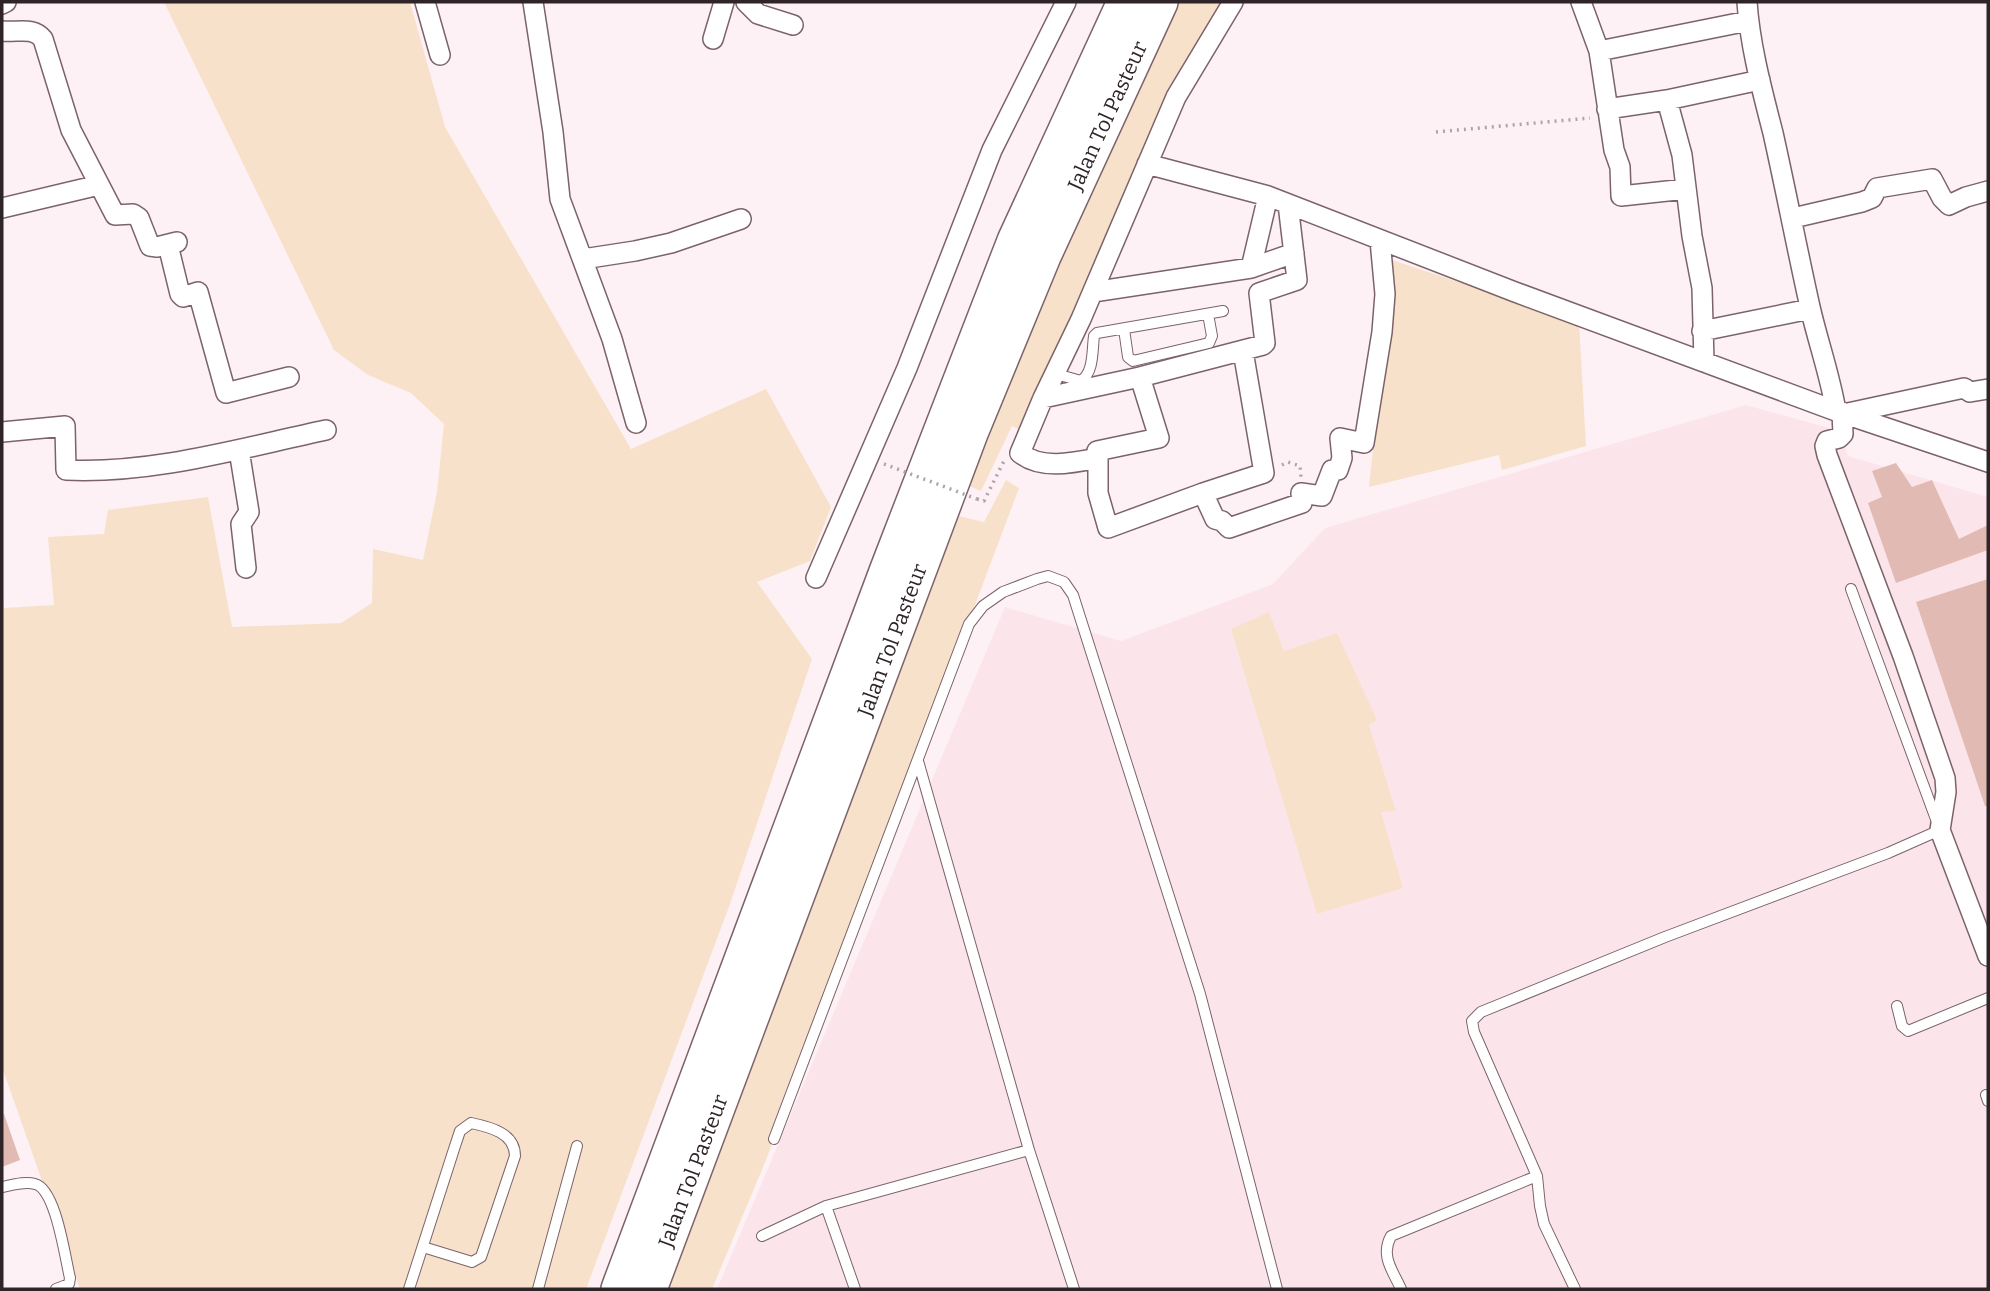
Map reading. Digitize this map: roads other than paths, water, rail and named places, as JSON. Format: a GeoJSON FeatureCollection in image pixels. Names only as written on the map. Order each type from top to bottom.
{"type":"FeatureCollection","features":[{"type":"Feature","properties":{"kind":"highway","name":"Jalan Tol Pasteur"},"geometry":{"type":"LineString","coordinates":[[619,1289],[1014,241],[1125,2]]}},
{"type":"Feature","properties":{"kind":"highway","name":"Jalan Tol Pasteur"},"geometry":{"type":"LineString","coordinates":[[649,1289],[970,433],[1043,257],[1160,2]]}},
{"type":"Feature","properties":{"kind":"street"},"geometry":{"type":"LineString","coordinates":[[425,2],[440,55]]}},
{"type":"Feature","properties":{"kind":"street"},"geometry":{"type":"LineString","coordinates":[[533,2],[553,132],[560,199],[612,339],[636,423]]}},
{"type":"Feature","properties":{"kind":"street"},"geometry":{"type":"LineString","coordinates":[[713,39],[724,2]]}},
{"type":"Feature","properties":{"kind":"street"},"geometry":{"type":"LineString","coordinates":[[746,2],[758,14],[793,25]]}},
{"type":"Feature","properties":{"kind":"street"},"geometry":{"type":"LineString","coordinates":[[816,578],[907,368],[992,150],[1066,2]]}},
{"type":"Feature","properties":{"kind":"street"},"geometry":{"type":"LineString","coordinates":[[1098,458],[1073,463],[1030,461],[1020,453],[1093,292],[1176,97],[1233,2]]}},
{"type":"Feature","properties":{"kind":"street"},"geometry":{"type":"LineString","coordinates":[[1581,2],[1599,51],[1607,113],[1620,167],[1621,196],[1686,189]]}},
{"type":"Feature","properties":{"kind":"street"},"geometry":{"type":"LineString","coordinates":[[1599,51],[1747,11],[1760,80],[1793,218],[1810,309],[1842,412],[1843,434],[1827,441],[1827,455],[1945,778],[1947,792],[1940,830],[1988,956]]}},
{"type":"Feature","properties":{"kind":"street"},"geometry":{"type":"LineString","coordinates":[[2,31],[31,31],[38,33],[43,40],[72,130],[115,215],[133,214],[139,218],[150,246],[172,243],[180,294],[183,297],[198,292],[226,393],[289,377]]}},
{"type":"Feature","properties":{"kind":"street"},"geometry":{"type":"LineString","coordinates":[[1607,113],[1760,80]]}},
{"type":"Feature","properties":{"kind":"street"},"geometry":{"type":"LineString","coordinates":[[1667,100],[1682,155],[1702,288],[1704,362]]}},
{"type":"Feature","properties":{"kind":"street"},"geometry":{"type":"LineString","coordinates":[[1147,164],[1268,196],[1704,362],[1988,462]]}},
{"type":"Feature","properties":{"kind":"street"},"geometry":{"type":"LineString","coordinates":[[1793,218],[1862,202],[1872,198],[1877,188],[1915,180],[1933,179],[1941,198],[1949,205],[1966,197],[1987,198]]}},
{"type":"Feature","properties":{"kind":"street"},"geometry":{"type":"LineString","coordinates":[[2,208],[99,185]]}},
{"type":"Feature","properties":{"kind":"street"},"geometry":{"type":"LineString","coordinates":[[1251,268],[1268,196]]}},
{"type":"Feature","properties":{"kind":"street"},"geometry":{"type":"LineString","coordinates":[[1044,398],[1140,377],[1265,343],[1259,293],[1297,280],[1288,204]]}},
{"type":"Feature","properties":{"kind":"street"},"geometry":{"type":"LineString","coordinates":[[583,259],[671,243],[741,219]]}},
{"type":"Feature","properties":{"kind":"street"},"geometry":{"type":"LineString","coordinates":[[1203,492],[1215,519],[1222,521],[1229,528],[1302,503],[1301,493],[1322,496],[1332,470],[1338,470],[1342,458],[1340,438],[1364,443],[1382,332],[1385,294],[1380,240]]}},
{"type":"Feature","properties":{"kind":"street"},"geometry":{"type":"LineString","coordinates":[[1093,292],[1251,268],[1294,253]]}},
{"type":"Feature","properties":{"kind":"street"},"geometry":{"type":"LineString","coordinates":[[1702,331],[1810,309]]}},
{"type":"Feature","properties":{"kind":"street"},"geometry":{"type":"LineString","coordinates":[[1140,377],[1159,438],[1097,451],[1098,493],[1108,528],[1203,492],[1264,473],[1243,351]]}},
{"type":"Feature","properties":{"kind":"street"},"geometry":{"type":"LineString","coordinates":[[1842,412],[1964,388],[1970,392],[1988,389]]}},
{"type":"Feature","properties":{"kind":"street"},"geometry":{"type":"LineString","coordinates":[[2,432],[65,426],[66,470],[131,468],[199,459],[326,430]]}},
{"type":"Feature","properties":{"kind":"street"},"geometry":{"type":"LineString","coordinates":[[239,450],[249,512],[241,524],[246,568]]}},
{"type":"Feature","properties":{"kind":"lane"},"geometry":{"type":"LineString","coordinates":[[1056,374],[1081,381],[1085,379],[1090,370],[1094,335],[1223,311]]}},
{"type":"Feature","properties":{"kind":"lane"},"geometry":{"type":"LineString","coordinates":[[1124,330],[1128,357],[1133,361],[1209,343],[1212,336],[1208,314]]}},
{"type":"Feature","properties":{"kind":"lane"},"geometry":{"type":"LineString","coordinates":[[774,1139],[969,624],[983,606],[1012,588],[1048,576],[1064,582],[1073,595],[1093,653],[1200,993],[1277,1289]]}},
{"type":"Feature","properties":{"kind":"lane"},"geometry":{"type":"LineString","coordinates":[[1574,1289],[1544,1224],[1537,1176],[1474,1032],[1472,1021],[1481,1012],[1940,830],[1851,589]]}},
{"type":"Feature","properties":{"kind":"lane"},"geometry":{"type":"LineString","coordinates":[[918,761],[1029,1150],[1074,1289]]}},
{"type":"Feature","properties":{"kind":"lane"},"geometry":{"type":"LineString","coordinates":[[1897,1006],[1902,1027],[1908,1031],[1988,998]]}},
{"type":"Feature","properties":{"kind":"lane"},"geometry":{"type":"LineString","coordinates":[[410,1289],[423,1247],[460,1131],[471,1123],[511,1139],[515,1146],[515,1156],[481,1257],[472,1262],[423,1247]]}},
{"type":"Feature","properties":{"kind":"lane"},"geometry":{"type":"LineString","coordinates":[[537,1289],[577,1146]]}},
{"type":"Feature","properties":{"kind":"lane"},"geometry":{"type":"LineString","coordinates":[[762,1236],[827,1206],[1029,1150]]}},
{"type":"Feature","properties":{"kind":"lane"},"geometry":{"type":"LineString","coordinates":[[1401,1289],[1387,1259],[1386,1246],[1391,1236],[1537,1176]]}},
{"type":"Feature","properties":{"kind":"lane"},"geometry":{"type":"LineString","coordinates":[[2,1187],[37,1184],[51,1201],[71,1278],[69,1284],[56,1289]]}},
{"type":"Feature","properties":{"kind":"lane"},"geometry":{"type":"LineString","coordinates":[[827,1206],[855,1289]]}}]}
